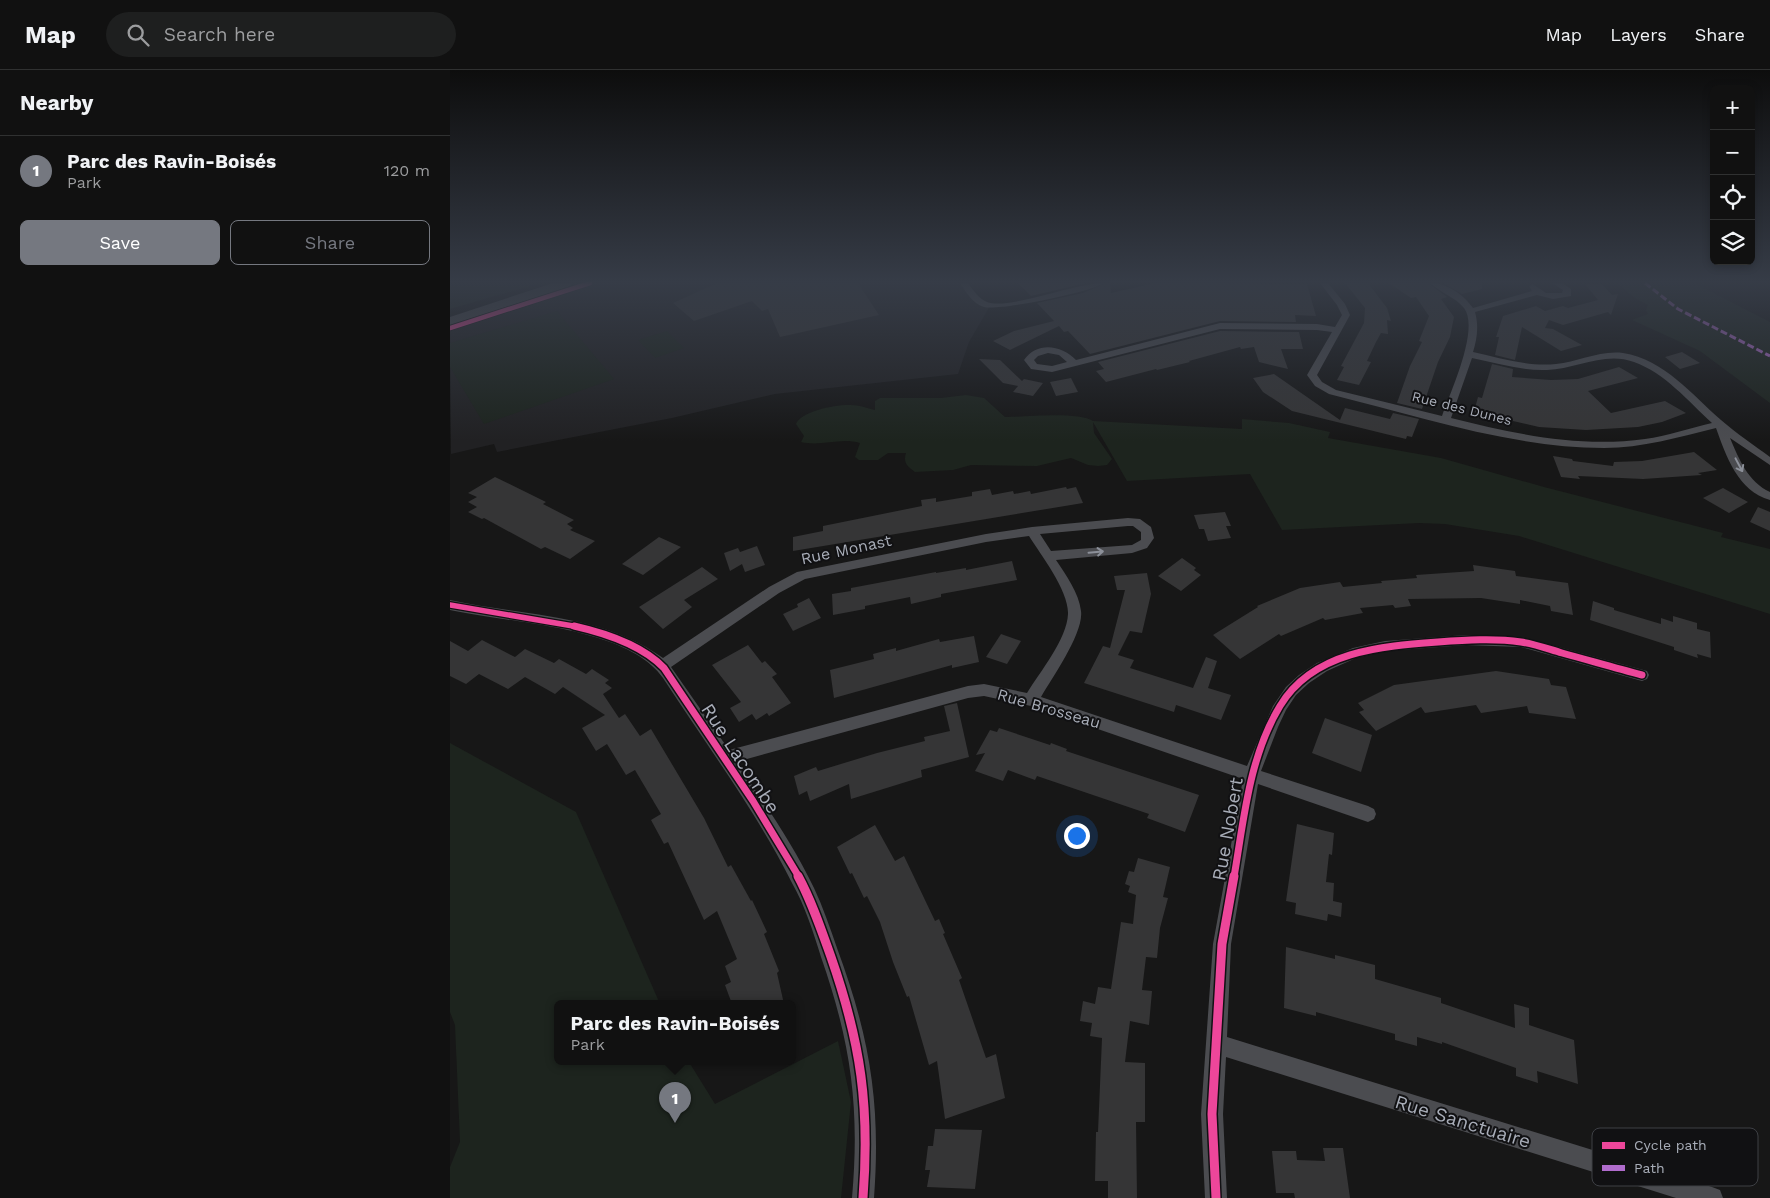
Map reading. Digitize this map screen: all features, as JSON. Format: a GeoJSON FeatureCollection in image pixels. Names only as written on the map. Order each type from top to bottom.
{"type":"FeatureCollection","features":[{"type":"Feature","properties":{"kind":"street"},"geometry":{"type":"LineString","coordinates":[[1074,364],[1183,336]]}},
{"type":"Feature","properties":{"kind":"street","name":"Rue des Dunes"},"geometry":{"type":"LineString","coordinates":[[1334,336],[1313,371],[1314,380],[1333,392],[1527,438],[1563,443],[1605,445],[1645,442],[1720,424]]}},
{"type":"Feature","properties":{"kind":"street"},"geometry":{"type":"LineString","coordinates":[[1446,419],[1473,336]]}},
{"type":"Feature","properties":{"kind":"street"},"geometry":{"type":"LineString","coordinates":[[1468,354],[1547,368],[1600,356],[1633,358],[1658,370],[1720,424],[1770,462]]}},
{"type":"Feature","properties":{"kind":"street"},"geometry":{"type":"LineString","coordinates":[[1720,424],[1746,479],[1756,490],[1770,496]]}},
{"type":"Feature","properties":{"kind":"street","name":"Rue Monast"},"geometry":{"type":"LineString","coordinates":[[662,666],[774,590],[802,575],[1000,535],[1032,531],[1128,522],[1142,525],[1147,530],[1149,536],[1143,546],[1132,549],[1047,556]]}},
{"type":"Feature","properties":{"kind":"street"},"geometry":{"type":"LineString","coordinates":[[1031,700],[1069,634],[1075,614],[1069,594],[1032,531]]}},
{"type":"Feature","properties":{"kind":"street","name":"Rue Lacombe"},"geometry":{"type":"LineString","coordinates":[[450,605],[480,612],[528,617],[594,632],[635,648],[662,666],[725,758],[785,853],[808,896],[848,1005],[855,1032],[865,1087],[867,1128],[863,1198]]}},
{"type":"Feature","properties":{"kind":"street","name":"Rue Nobert"},"geometry":{"type":"LineString","coordinates":[[1216,1198],[1212,1114],[1222,944],[1252,774],[1270,727],[1280,706],[1291,691],[1322,667],[1339,658],[1368,648],[1466,640],[1512,642],[1543,647],[1642,675]]}},
{"type":"Feature","properties":{"kind":"street","name":"Rue Brosseau"},"geometry":{"type":"LineString","coordinates":[[725,758],[968,692],[984,690],[1031,700],[1368,814]]}},
{"type":"Feature","properties":{"kind":"street","name":"Rue Sanctuaire"},"geometry":{"type":"LineString","coordinates":[[1215,1044],[1592,1161]]}},
{"type":"Feature","properties":{"kind":"street","name":"Rue Sanctuaire"},"geometry":{"type":"LineString","coordinates":[[1673,1186],[1712,1198]]}},
{"type":"Feature","properties":{"kind":"shaded area"},"geometry":{"type":"Polygon","coordinates":[[[450,336],[973,336],[958,374],[775,394],[672,418],[497,452],[494,444],[451,454],[450,336]]]}},
{"type":"Feature","properties":{"kind":"shaded area"},"geometry":{"type":"Polygon","coordinates":[[[475,336],[578,336],[614,379],[484,424],[450,367],[450,343],[475,336]]]}},
{"type":"Feature","properties":{"kind":"shaded area"},"geometry":{"type":"Polygon","coordinates":[[[652,336],[672,336],[684,348],[655,358],[638,340],[652,336]]]}},
{"type":"Feature","properties":{"kind":"shaded area"},"geometry":{"type":"Polygon","coordinates":[[[1666,336],[1770,336],[1770,403],[1700,351],[1666,336]]]}},
{"type":"Feature","properties":{"kind":"shaded area"},"geometry":{"type":"Polygon","coordinates":[[[966,395],[984,398],[1005,417],[1064,415],[1086,418],[1093,421],[1242,429],[1242,419],[1289,423],[1330,432],[1328,438],[1441,458],[1544,487],[1723,533],[1721,537],[1770,549],[1770,614],[1519,536],[1445,524],[1419,523],[1282,530],[1250,474],[1127,481],[1093,422],[1094,433],[1112,459],[1107,465],[1088,465],[1071,458],[1037,466],[971,465],[953,470],[915,472],[906,464],[906,453],[888,453],[878,460],[859,460],[855,457],[860,443],[853,441],[801,442],[804,436],[796,424],[805,415],[829,407],[854,405],[875,410],[875,401],[880,398],[941,398],[966,395]]]}},
{"type":"Feature","properties":{"kind":"shaded area"},"geometry":{"type":"Polygon","coordinates":[[[450,743],[576,812],[658,1000],[554,1000],[554,1065],[691,1065],[715,1104],[791,1065],[796,1065],[796,1063],[838,1041],[851,1102],[841,1198],[450,1198],[450,1167],[460,1142],[455,1025],[450,1012],[450,743]]]}},
{"type":"Feature","properties":{"kind":"building"},"geometry":{"type":"Polygon","coordinates":[[[1004,336],[1039,336],[1010,350],[993,341],[1004,336]]]}},
{"type":"Feature","properties":{"kind":"building"},"geometry":{"type":"Polygon","coordinates":[[[1072,336],[1162,336],[1090,354],[1072,336]]]}},
{"type":"Feature","properties":{"kind":"building"},"geometry":{"type":"Polygon","coordinates":[[[1202,336],[1300,336],[1303,349],[1281,349],[1288,369],[1259,362],[1254,347],[1241,349],[1240,347],[1190,362],[1106,382],[1096,371],[1104,369],[1098,362],[1202,336]]]}},
{"type":"Feature","properties":{"kind":"building"},"geometry":{"type":"Polygon","coordinates":[[[1357,336],[1380,336],[1367,361],[1371,362],[1359,385],[1337,380],[1344,367],[1341,366],[1357,336]]]}},
{"type":"Feature","properties":{"kind":"building"},"geometry":{"type":"Polygon","coordinates":[[[1421,336],[1450,336],[1438,362],[1422,409],[1397,403],[1410,366],[1422,342],[1419,341],[1421,336]]]}},
{"type":"Feature","properties":{"kind":"building"},"geometry":{"type":"Polygon","coordinates":[[[1520,336],[1515,360],[1495,355],[1499,337],[1496,337],[1520,336]]]}},
{"type":"Feature","properties":{"kind":"building"},"geometry":{"type":"Polygon","coordinates":[[[1536,336],[1565,336],[1582,345],[1561,351],[1536,336]]]}},
{"type":"Feature","properties":{"kind":"building"},"geometry":{"type":"Polygon","coordinates":[[[1682,352],[1700,363],[1680,369],[1665,357],[1682,352]]]}},
{"type":"Feature","properties":{"kind":"building"},"geometry":{"type":"Polygon","coordinates":[[[979,359],[1000,360],[1022,381],[1024,379],[1043,383],[1033,396],[1013,392],[1018,386],[1003,383],[979,359]]]}},
{"type":"Feature","properties":{"kind":"building"},"geometry":{"type":"Polygon","coordinates":[[[1492,364],[1513,369],[1512,377],[1551,380],[1578,379],[1619,367],[1638,378],[1588,391],[1611,413],[1665,401],[1686,413],[1662,422],[1638,427],[1586,430],[1539,427],[1474,412],[1478,397],[1482,398],[1492,364]]]}},
{"type":"Feature","properties":{"kind":"building"},"geometry":{"type":"Polygon","coordinates":[[[1274,374],[1340,420],[1345,408],[1390,419],[1393,413],[1419,419],[1412,437],[1407,436],[1406,439],[1292,411],[1263,392],[1253,378],[1274,374]]]}},
{"type":"Feature","properties":{"kind":"building"},"geometry":{"type":"Polygon","coordinates":[[[1071,378],[1078,392],[1056,396],[1050,382],[1071,378]]]}},
{"type":"Feature","properties":{"kind":"building"},"geometry":{"type":"Polygon","coordinates":[[[1694,452],[1717,470],[1698,473],[1702,475],[1643,479],[1578,476],[1580,479],[1561,477],[1553,456],[1572,459],[1573,461],[1613,466],[1614,462],[1642,461],[1694,452]]]}},
{"type":"Feature","properties":{"kind":"building"},"geometry":{"type":"Polygon","coordinates":[[[495,477],[546,502],[543,504],[574,520],[567,524],[573,528],[570,530],[595,541],[570,559],[545,547],[541,549],[484,518],[482,519],[468,512],[477,507],[468,502],[477,497],[468,493],[495,477]]]}},
{"type":"Feature","properties":{"kind":"building"},"geometry":{"type":"Polygon","coordinates":[[[1066,487],[1067,489],[1076,487],[1083,503],[793,551],[793,537],[823,531],[823,526],[922,506],[921,500],[936,498],[936,502],[972,496],[972,492],[990,489],[992,495],[1013,491],[1014,494],[1030,491],[1031,494],[1066,487]]]}},
{"type":"Feature","properties":{"kind":"building"},"geometry":{"type":"Polygon","coordinates":[[[1723,488],[1748,502],[1729,513],[1703,498],[1723,488]]]}},
{"type":"Feature","properties":{"kind":"building"},"geometry":{"type":"Polygon","coordinates":[[[1758,507],[1770,512],[1770,531],[1750,522],[1758,507]]]}},
{"type":"Feature","properties":{"kind":"building"},"geometry":{"type":"Polygon","coordinates":[[[1225,512],[1231,526],[1226,526],[1231,538],[1208,541],[1204,529],[1199,529],[1194,515],[1225,512]]]}},
{"type":"Feature","properties":{"kind":"building"},"geometry":{"type":"Polygon","coordinates":[[[659,537],[681,547],[643,575],[622,564],[659,537]]]}},
{"type":"Feature","properties":{"kind":"building"},"geometry":{"type":"Polygon","coordinates":[[[757,546],[765,565],[745,572],[742,564],[730,571],[724,553],[738,548],[740,552],[757,546]]]}},
{"type":"Feature","properties":{"kind":"building"},"geometry":{"type":"Polygon","coordinates":[[[1182,558],[1196,568],[1194,570],[1201,575],[1181,591],[1158,576],[1182,558]]]}},
{"type":"Feature","properties":{"kind":"building"},"geometry":{"type":"Polygon","coordinates":[[[1012,561],[1017,580],[941,594],[941,597],[911,604],[910,597],[833,615],[832,594],[851,591],[851,588],[936,572],[966,568],[966,570],[1012,561]]]}},
{"type":"Feature","properties":{"kind":"building"},"geometry":{"type":"Polygon","coordinates":[[[1473,565],[1515,571],[1516,576],[1568,583],[1573,615],[1551,611],[1550,606],[1520,600],[1520,604],[1481,598],[1408,599],[1411,606],[1395,608],[1393,605],[1360,608],[1363,613],[1325,620],[1323,618],[1281,636],[1279,634],[1240,659],[1213,635],[1257,606],[1300,588],[1340,582],[1343,587],[1417,578],[1416,575],[1474,571],[1473,565]]]}},
{"type":"Feature","properties":{"kind":"building"},"geometry":{"type":"Polygon","coordinates":[[[702,567],[718,579],[684,600],[692,607],[663,629],[639,607],[702,567]]]}},
{"type":"Feature","properties":{"kind":"building"},"geometry":{"type":"Polygon","coordinates":[[[1147,573],[1151,594],[1142,633],[1130,631],[1118,655],[1134,660],[1130,668],[1193,688],[1206,657],[1217,661],[1208,688],[1231,695],[1221,720],[1176,705],[1174,712],[1084,683],[1103,646],[1110,648],[1125,590],[1117,590],[1114,576],[1147,573]]]}},
{"type":"Feature","properties":{"kind":"building"},"geometry":{"type":"Polygon","coordinates":[[[809,598],[821,618],[793,631],[783,614],[798,607],[797,604],[809,598]]]}},
{"type":"Feature","properties":{"kind":"building"},"geometry":{"type":"Polygon","coordinates":[[[1593,601],[1614,608],[1614,610],[1661,624],[1661,618],[1673,622],[1673,616],[1697,623],[1697,629],[1710,632],[1711,658],[1697,654],[1698,658],[1674,650],[1674,647],[1590,620],[1593,601]]]}},
{"type":"Feature","properties":{"kind":"building"},"geometry":{"type":"Polygon","coordinates":[[[1001,634],[1021,641],[1007,664],[986,657],[1001,634]]]}},
{"type":"Feature","properties":{"kind":"building"},"geometry":{"type":"Polygon","coordinates":[[[974,636],[979,662],[952,668],[952,665],[834,698],[830,670],[874,659],[873,654],[896,648],[896,651],[939,639],[940,642],[974,636]]]}},
{"type":"Feature","properties":{"kind":"building"},"geometry":{"type":"Polygon","coordinates":[[[482,640],[515,657],[525,649],[554,663],[559,659],[586,674],[592,669],[609,680],[605,683],[612,688],[603,694],[619,718],[625,714],[640,736],[651,729],[704,818],[728,867],[731,865],[752,900],[767,932],[764,934],[779,971],[777,973],[783,1000],[731,1000],[725,985],[731,982],[725,966],[737,959],[717,911],[704,920],[668,842],[664,844],[651,820],[661,814],[635,770],[626,775],[607,744],[596,751],[582,728],[605,715],[563,687],[555,694],[525,677],[508,689],[479,674],[466,684],[450,676],[450,641],[468,651],[482,640]]]}},
{"type":"Feature","properties":{"kind":"building"},"geometry":{"type":"Polygon","coordinates":[[[748,645],[762,663],[765,661],[777,674],[772,677],[791,703],[769,716],[767,713],[756,720],[752,714],[739,722],[730,708],[741,702],[712,665],[748,645]]]}},
{"type":"Feature","properties":{"kind":"building"},"geometry":{"type":"Polygon","coordinates":[[[1496,671],[1549,679],[1551,685],[1566,687],[1576,719],[1529,713],[1527,706],[1481,713],[1476,705],[1425,713],[1421,707],[1376,731],[1359,712],[1364,710],[1358,703],[1394,685],[1496,671]]]}},
{"type":"Feature","properties":{"kind":"building"},"geometry":{"type":"Polygon","coordinates":[[[957,703],[969,757],[921,770],[922,777],[851,799],[849,784],[810,801],[807,791],[799,795],[794,776],[816,767],[818,771],[925,741],[924,737],[950,731],[944,706],[957,703]]]}},
{"type":"Feature","properties":{"kind":"building"},"geometry":{"type":"Polygon","coordinates":[[[1325,718],[1372,735],[1361,772],[1312,753],[1325,718]]]}},
{"type":"Feature","properties":{"kind":"building"},"geometry":{"type":"Polygon","coordinates":[[[999,728],[1050,745],[1051,743],[1067,749],[1066,751],[1199,795],[1185,832],[1147,818],[1149,814],[1037,776],[1035,780],[1008,770],[1003,781],[975,771],[985,753],[976,755],[990,730],[997,732],[999,728]]]}},
{"type":"Feature","properties":{"kind":"building"},"geometry":{"type":"Polygon","coordinates":[[[1297,824],[1334,833],[1332,855],[1329,854],[1326,882],[1334,883],[1333,901],[1342,903],[1341,917],[1328,914],[1327,921],[1295,914],[1296,903],[1286,901],[1297,824]]]}},
{"type":"Feature","properties":{"kind":"building"},"geometry":{"type":"Polygon","coordinates":[[[875,825],[895,861],[904,856],[935,921],[939,919],[945,933],[943,934],[962,978],[959,980],[986,1058],[996,1054],[1005,1098],[945,1119],[937,1061],[929,1065],[909,996],[907,997],[893,962],[880,922],[867,896],[864,898],[852,873],[850,874],[837,847],[875,825]]]}},
{"type":"Feature","properties":{"kind":"building"},"geometry":{"type":"Polygon","coordinates":[[[1138,858],[1170,867],[1163,897],[1168,898],[1160,928],[1157,958],[1146,957],[1142,990],[1152,991],[1149,1025],[1130,1021],[1125,1062],[1145,1063],[1145,1122],[1136,1122],[1137,1198],[1108,1198],[1108,1181],[1095,1181],[1102,1038],[1090,1036],[1092,1023],[1080,1021],[1083,1001],[1095,1004],[1098,987],[1111,989],[1121,922],[1133,924],[1136,895],[1128,892],[1130,886],[1125,884],[1129,871],[1134,872],[1138,858]]]}},
{"type":"Feature","properties":{"kind":"building"},"geometry":{"type":"Polygon","coordinates":[[[1286,947],[1335,959],[1335,955],[1375,965],[1375,979],[1441,998],[1441,1003],[1515,1028],[1514,1004],[1529,1008],[1529,1025],[1574,1040],[1578,1084],[1537,1071],[1538,1083],[1516,1076],[1516,1068],[1442,1042],[1442,1044],[1417,1037],[1417,1046],[1395,1040],[1395,1034],[1316,1012],[1316,1016],[1284,1008],[1286,947]]]}},
{"type":"Feature","properties":{"kind":"building"},"geometry":{"type":"Polygon","coordinates":[[[935,1129],[982,1130],[975,1189],[927,1187],[930,1170],[925,1170],[928,1146],[933,1146],[935,1129]]]}},
{"type":"Feature","properties":{"kind":"building"},"geometry":{"type":"Polygon","coordinates":[[[1323,1148],[1343,1148],[1350,1198],[1295,1198],[1294,1193],[1276,1193],[1272,1151],[1296,1151],[1297,1160],[1325,1161],[1323,1148]]]}},
{"type":"Feature","properties":{"kind":"marked path"},"geometry":{"type":"LineString","coordinates":[[1730,336],[1770,356]]}},
{"type":"Feature","properties":{"kind":"cycle path"},"geometry":{"type":"LineString","coordinates":[[450,605],[544,620],[591,630],[635,648],[664,668],[777,838],[808,895],[816,916],[849,1014],[862,1073],[866,1133],[863,1198]]}},
{"type":"Feature","properties":{"kind":"cycle path"},"geometry":{"type":"LineString","coordinates":[[1216,1198],[1212,1114],[1222,944],[1252,774],[1270,727],[1280,706],[1291,691],[1304,679],[1322,667],[1353,653],[1385,646],[1466,640],[1521,642],[1642,675]]}},
{"type":"Feature","properties":{"kind":"place","name":"Parc des Ravin-Boisés"},"geometry":{"type":"Point","coordinates":[675,1123]}}]}
